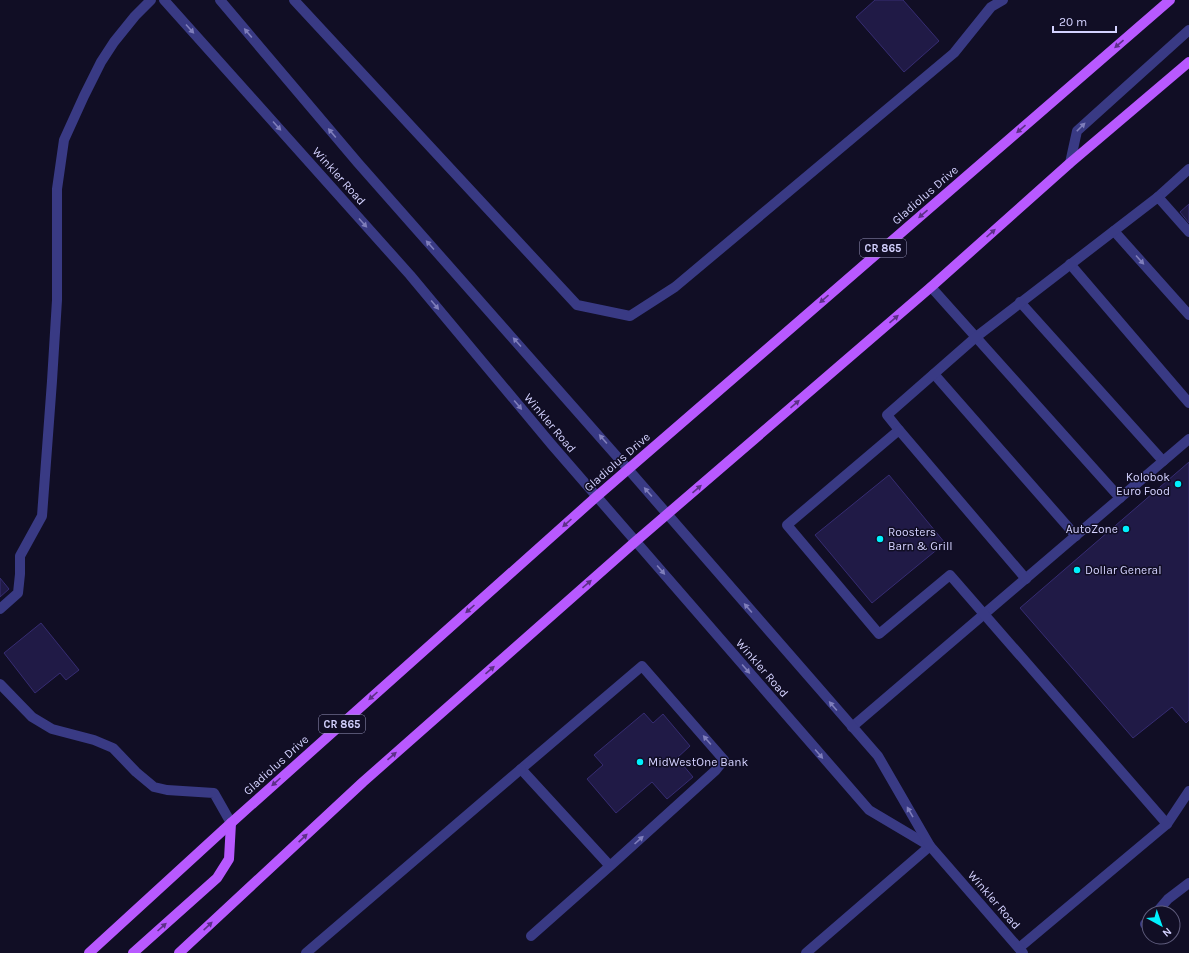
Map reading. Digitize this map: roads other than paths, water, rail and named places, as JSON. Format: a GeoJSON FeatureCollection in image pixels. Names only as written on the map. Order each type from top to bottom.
{"type":"FeatureCollection","features":[{"type":"Feature","properties":{"kind":"main road","name":"Gladiolus Drive"},"geometry":{"type":"LineString","coordinates":[[89,953],[231,823],[596,497],[1170,0]]}},
{"type":"Feature","properties":{"kind":"main road"},"geometry":{"type":"LineString","coordinates":[[179,953],[363,782],[636,541],[931,287],[1070,163],[1189,62]]}},
{"type":"Feature","properties":{"kind":"main road"},"geometry":{"type":"LineString","coordinates":[[133,953],[217,878],[229,859],[231,823]]}},
{"type":"Feature","properties":{"kind":"street"},"geometry":{"type":"LineString","coordinates":[[0,609],[18,593],[20,556],[42,516],[52,381],[56,300],[57,189],[64,140],[101,62],[114,42],[135,16],[152,0]]}},
{"type":"Feature","properties":{"kind":"street","name":"Winkler Road"},"geometry":{"type":"LineString","coordinates":[[164,0],[410,275],[596,497],[636,541],[784,714],[869,810],[930,846]]}},
{"type":"Feature","properties":{"kind":"street","name":"Winkler Road"},"geometry":{"type":"LineString","coordinates":[[220,0],[358,163],[668,514],[852,728],[878,756],[930,846],[1021,950]]}},
{"type":"Feature","properties":{"kind":"street"},"geometry":{"type":"LineString","coordinates":[[294,0],[577,305],[630,316],[675,287],[954,53],[991,7],[1003,0]]}},
{"type":"Feature","properties":{"kind":"street"},"geometry":{"type":"LineString","coordinates":[[1070,163],[1077,131],[1189,30]]}},
{"type":"Feature","properties":{"kind":"street"},"geometry":{"type":"LineString","coordinates":[[1026,579],[887,415],[976,337],[1158,197],[1189,169]]}},
{"type":"Feature","properties":{"kind":"street"},"geometry":{"type":"LineString","coordinates":[[1158,197],[1189,232]]}},
{"type":"Feature","properties":{"kind":"street"},"geometry":{"type":"LineString","coordinates":[[1114,231],[1189,315]]}},
{"type":"Feature","properties":{"kind":"street"},"geometry":{"type":"LineString","coordinates":[[1070,264],[1189,403]]}},
{"type":"Feature","properties":{"kind":"street"},"geometry":{"type":"LineString","coordinates":[[931,287],[1120,498]]}},
{"type":"Feature","properties":{"kind":"street"},"geometry":{"type":"LineString","coordinates":[[1020,302],[1163,461]]}},
{"type":"Feature","properties":{"kind":"street"},"geometry":{"type":"LineString","coordinates":[[934,374],[1076,536]]}},
{"type":"Feature","properties":{"kind":"street"},"geometry":{"type":"LineString","coordinates":[[899,430],[787,525],[879,634],[950,575],[1167,824]]}},
{"type":"Feature","properties":{"kind":"street"},"geometry":{"type":"LineString","coordinates":[[852,728],[1189,439]]}},
{"type":"Feature","properties":{"kind":"street"},"geometry":{"type":"LineString","coordinates":[[306,953],[642,666],[724,760],[716,770],[531,936]]}},
{"type":"Feature","properties":{"kind":"street"},"geometry":{"type":"LineString","coordinates":[[0,684],[32,717],[52,729],[94,740],[113,748],[136,772],[154,787],[167,790],[214,793],[231,823]]}},
{"type":"Feature","properties":{"kind":"street"},"geometry":{"type":"LineString","coordinates":[[521,769],[610,866]]}},
{"type":"Feature","properties":{"kind":"street"},"geometry":{"type":"LineString","coordinates":[[1021,950],[1167,824],[1189,791]]}},
{"type":"Feature","properties":{"kind":"street"},"geometry":{"type":"LineString","coordinates":[[806,953],[930,846]]}},
{"type":"Feature","properties":{"kind":"street"},"geometry":{"type":"LineString","coordinates":[[1163,905],[1168,899],[1189,883]]}},
{"type":"Feature","properties":{"kind":"place","name":"Kolobok Euro Food"},"geometry":{"type":"Point","coordinates":[1178,484]}},
{"type":"Feature","properties":{"kind":"place","name":"AutoZone"},"geometry":{"type":"Point","coordinates":[1126,529]}},
{"type":"Feature","properties":{"kind":"place","name":"Roosters Barn & Grill"},"geometry":{"type":"Point","coordinates":[880,539]}},
{"type":"Feature","properties":{"kind":"place","name":"Dollar General"},"geometry":{"type":"Point","coordinates":[1077,570]}},
{"type":"Feature","properties":{"kind":"place","name":"MidWestOne Bank"},"geometry":{"type":"Point","coordinates":[640,762]}}]}
